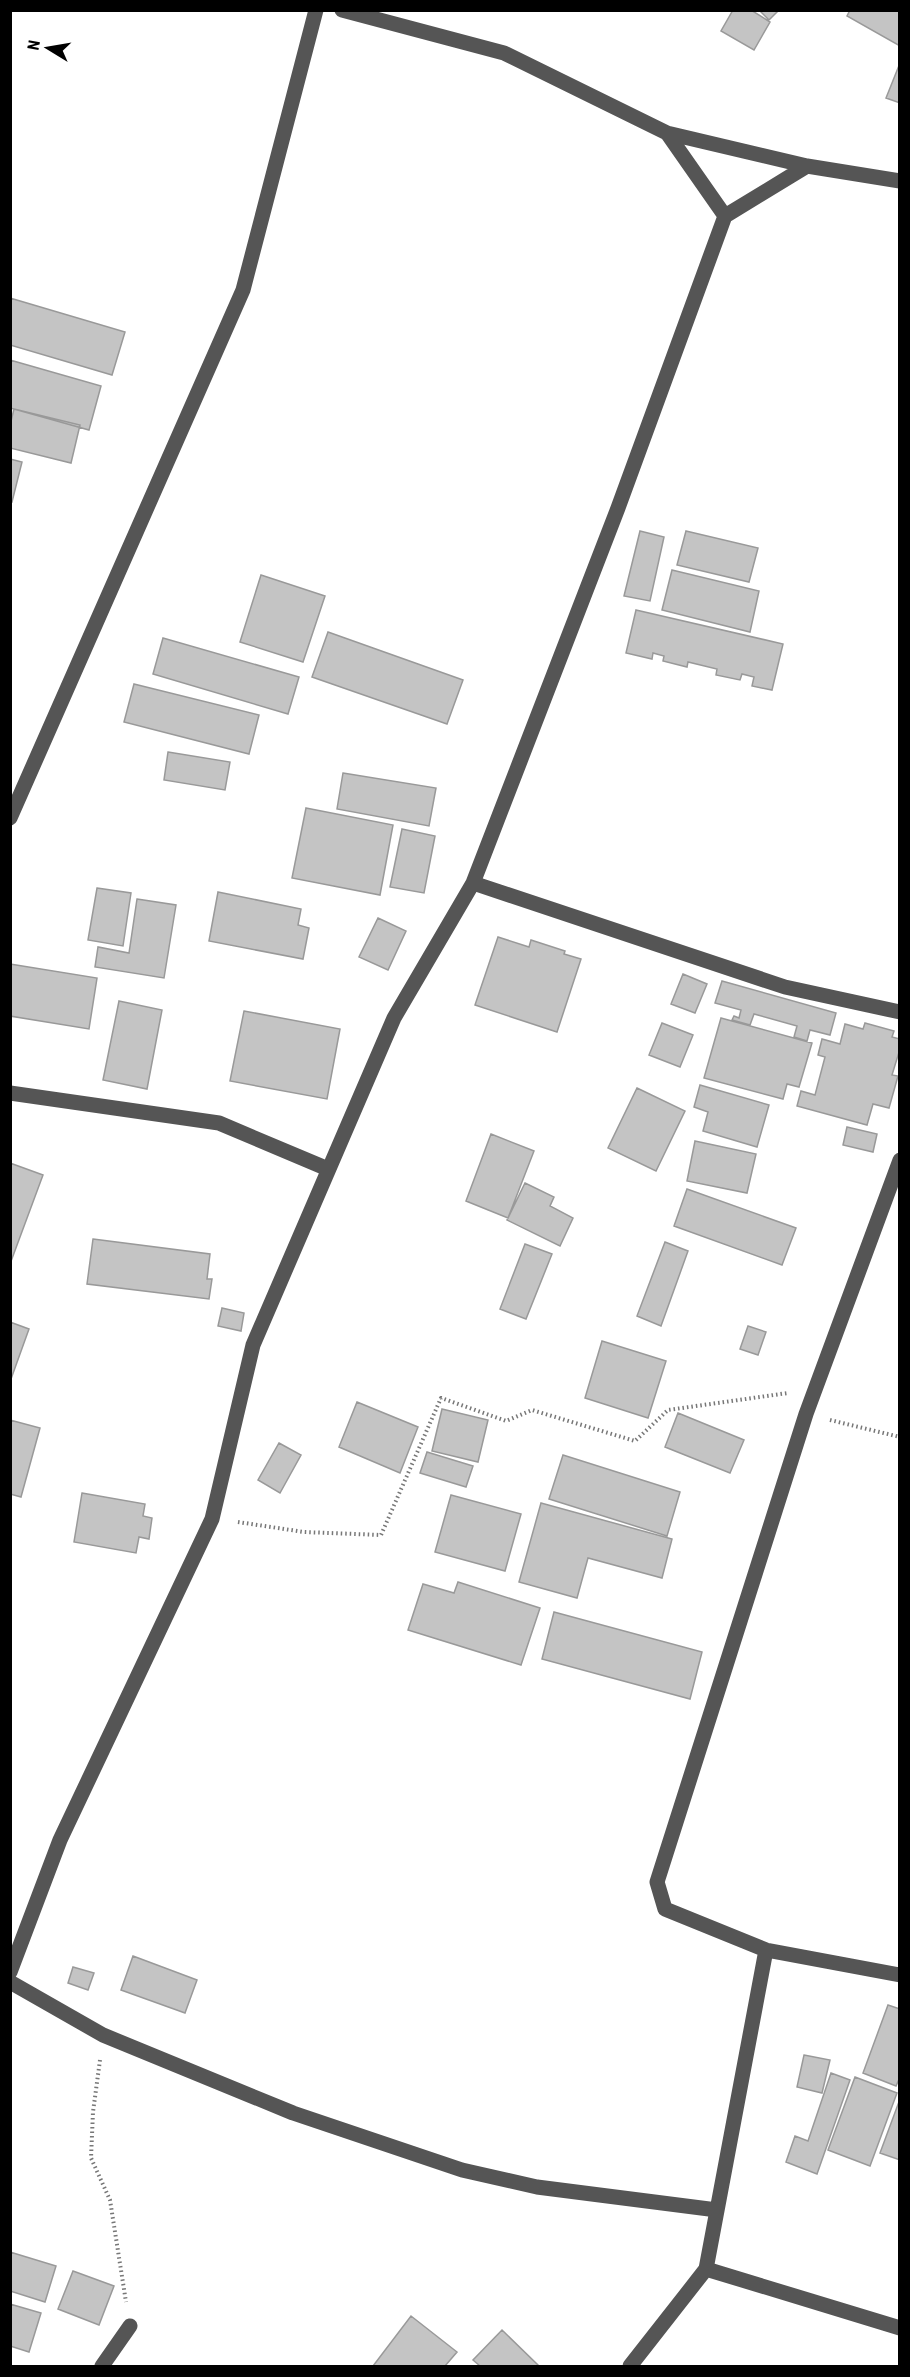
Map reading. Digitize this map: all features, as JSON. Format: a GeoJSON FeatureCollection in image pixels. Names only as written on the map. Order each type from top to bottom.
{"type":"FeatureCollection","features":[{"type":"Feature","properties":{"kind":"street"},"geometry":{"type":"LineString","coordinates":[[10,818],[243,290],[316,10]]}},
{"type":"Feature","properties":{"kind":"street"},"geometry":{"type":"LineString","coordinates":[[342,10],[504,53],[667,133],[807,166],[900,181]]}},
{"type":"Feature","properties":{"kind":"street"},"geometry":{"type":"LineString","coordinates":[[667,133],[725,216]]}},
{"type":"Feature","properties":{"kind":"street"},"geometry":{"type":"LineString","coordinates":[[10,1972],[60,1840],[212,1519],[253,1345],[394,1018],[473,883],[618,508],[725,216],[807,166]]}},
{"type":"Feature","properties":{"kind":"street"},"geometry":{"type":"LineString","coordinates":[[473,883],[785,987],[900,1012]]}},
{"type":"Feature","properties":{"kind":"street"},"geometry":{"type":"LineString","coordinates":[[10,1093],[219,1123],[328,1169]]}},
{"type":"Feature","properties":{"kind":"street"},"geometry":{"type":"LineString","coordinates":[[900,1160],[806,1413],[657,1882],[665,1909],[766,1950],[900,1975]]}},
{"type":"Feature","properties":{"kind":"street"},"geometry":{"type":"LineString","coordinates":[[630,2367],[706,2269],[766,1950]]}},
{"type":"Feature","properties":{"kind":"street"},"geometry":{"type":"LineString","coordinates":[[10,1982],[103,2036],[292,2113],[462,2170],[537,2187],[717,2210]]}},
{"type":"Feature","properties":{"kind":"street"},"geometry":{"type":"LineString","coordinates":[[706,2269],[900,2328]]}},
{"type":"Feature","properties":{"kind":"street"},"geometry":{"type":"LineString","coordinates":[[102,2367],[130,2326]]}},
{"type":"Feature","properties":{"kind":"path"},"geometry":{"type":"LineString","coordinates":[[212,1519],[304,1532],[381,1535],[441,1398],[506,1421],[532,1410],[635,1441],[668,1410],[815,1389]]}},
{"type":"Feature","properties":{"kind":"path"},"geometry":{"type":"LineString","coordinates":[[806,1413],[900,1437]]}},
{"type":"Feature","properties":{"kind":"path"},"geometry":{"type":"LineString","coordinates":[[103,2036],[93,2112],[91,2158],[110,2200],[130,2326]]}},
{"type":"Feature","properties":{"kind":"building"},"geometry":{"type":"Polygon","coordinates":[[[733,10],[751,10],[770,22],[754,50],[721,31],[733,10]]]}},
{"type":"Feature","properties":{"kind":"building"},"geometry":{"type":"Polygon","coordinates":[[[759,10],[779,10],[769,20],[759,10]]]}},
{"type":"Feature","properties":{"kind":"building"},"geometry":{"type":"Polygon","coordinates":[[[850,10],[900,10],[900,46],[847,16],[850,10]]]}},
{"type":"Feature","properties":{"kind":"building"},"geometry":{"type":"Polygon","coordinates":[[[900,63],[900,103],[886,98],[900,63]]]}},
{"type":"Feature","properties":{"kind":"building"},"geometry":{"type":"Polygon","coordinates":[[[10,298],[125,332],[112,375],[10,345],[10,298]]]}},
{"type":"Feature","properties":{"kind":"building"},"geometry":{"type":"Polygon","coordinates":[[[10,360],[101,386],[89,430],[10,408],[10,360]]]}},
{"type":"Feature","properties":{"kind":"building"},"geometry":{"type":"Polygon","coordinates":[[[14,409],[80,425],[71,463],[10,448],[10,425],[14,409]]]}},
{"type":"Feature","properties":{"kind":"building"},"geometry":{"type":"Polygon","coordinates":[[[10,459],[22,462],[12,502],[10,501],[10,459]]]}},
{"type":"Feature","properties":{"kind":"building"},"geometry":{"type":"Polygon","coordinates":[[[640,531],[664,537],[650,601],[624,596],[640,531]]]}},
{"type":"Feature","properties":{"kind":"building"},"geometry":{"type":"Polygon","coordinates":[[[686,531],[758,548],[749,582],[677,565],[686,531]]]}},
{"type":"Feature","properties":{"kind":"building"},"geometry":{"type":"Polygon","coordinates":[[[672,570],[759,591],[750,632],[662,610],[672,570]]]}},
{"type":"Feature","properties":{"kind":"building"},"geometry":{"type":"Polygon","coordinates":[[[261,575],[325,596],[303,662],[240,642],[261,575]]]}},
{"type":"Feature","properties":{"kind":"building"},"geometry":{"type":"Polygon","coordinates":[[[636,610],[783,644],[772,690],[752,686],[754,677],[742,674],[740,680],[716,675],[717,669],[688,662],[687,667],[663,661],[664,656],[653,653],[652,659],[626,653],[636,610]]]}},
{"type":"Feature","properties":{"kind":"building"},"geometry":{"type":"Polygon","coordinates":[[[328,632],[463,680],[447,724],[312,677],[328,632]]]}},
{"type":"Feature","properties":{"kind":"building"},"geometry":{"type":"Polygon","coordinates":[[[163,638],[299,677],[288,714],[153,674],[163,638]]]}},
{"type":"Feature","properties":{"kind":"building"},"geometry":{"type":"Polygon","coordinates":[[[134,684],[259,715],[249,754],[124,722],[134,684]]]}},
{"type":"Feature","properties":{"kind":"building"},"geometry":{"type":"Polygon","coordinates":[[[168,752],[230,762],[225,790],[164,780],[168,752]]]}},
{"type":"Feature","properties":{"kind":"building"},"geometry":{"type":"Polygon","coordinates":[[[343,773],[436,788],[429,826],[337,809],[343,773]]]}},
{"type":"Feature","properties":{"kind":"building"},"geometry":{"type":"Polygon","coordinates":[[[306,808],[393,825],[380,895],[292,878],[306,808]]]}},
{"type":"Feature","properties":{"kind":"building"},"geometry":{"type":"Polygon","coordinates":[[[402,829],[435,836],[424,893],[390,887],[402,829]]]}},
{"type":"Feature","properties":{"kind":"building"},"geometry":{"type":"Polygon","coordinates":[[[97,888],[131,893],[123,946],[88,940],[97,888]]]}},
{"type":"Feature","properties":{"kind":"building"},"geometry":{"type":"Polygon","coordinates":[[[218,892],[301,909],[298,925],[309,928],[303,959],[209,941],[218,892]]]}},
{"type":"Feature","properties":{"kind":"building"},"geometry":{"type":"Polygon","coordinates":[[[137,899],[176,905],[164,978],[95,967],[98,947],[129,953],[137,899]]]}},
{"type":"Feature","properties":{"kind":"building"},"geometry":{"type":"Polygon","coordinates":[[[378,918],[406,931],[388,970],[359,957],[378,918]]]}},
{"type":"Feature","properties":{"kind":"building"},"geometry":{"type":"Polygon","coordinates":[[[498,937],[529,947],[531,940],[581,959],[557,1032],[475,1005],[498,937]]]}},
{"type":"Feature","properties":{"kind":"building"},"geometry":{"type":"Polygon","coordinates":[[[10,964],[97,978],[89,1029],[10,1016],[10,964]]]}},
{"type":"Feature","properties":{"kind":"building"},"geometry":{"type":"Polygon","coordinates":[[[683,974],[707,984],[695,1013],[671,1004],[683,974]]]}},
{"type":"Feature","properties":{"kind":"building"},"geometry":{"type":"Polygon","coordinates":[[[722,981],[836,1013],[830,1035],[810,1030],[807,1041],[794,1037],[797,1026],[754,1014],[750,1025],[732,1020],[734,1016],[739,1018],[741,1010],[715,1003],[722,981]]]}},
{"type":"Feature","properties":{"kind":"building"},"geometry":{"type":"Polygon","coordinates":[[[119,1001],[162,1010],[147,1089],[103,1080],[119,1001]]]}},
{"type":"Feature","properties":{"kind":"building"},"geometry":{"type":"Polygon","coordinates":[[[244,1011],[340,1029],[327,1099],[230,1081],[244,1011]]]}},
{"type":"Feature","properties":{"kind":"building"},"geometry":{"type":"Polygon","coordinates":[[[721,1018],[812,1043],[799,1087],[787,1084],[783,1099],[704,1078],[721,1018]]]}},
{"type":"Feature","properties":{"kind":"building"},"geometry":{"type":"Polygon","coordinates":[[[662,1023],[693,1035],[680,1067],[649,1055],[662,1023]]]}},
{"type":"Feature","properties":{"kind":"building"},"geometry":{"type":"Polygon","coordinates":[[[865,1023],[894,1031],[892,1037],[900,1039],[900,1049],[892,1075],[898,1076],[889,1108],[873,1104],[867,1125],[797,1106],[801,1091],[815,1095],[825,1057],[818,1055],[822,1039],[840,1044],[845,1024],[863,1029],[865,1023]]]}},
{"type":"Feature","properties":{"kind":"building"},"geometry":{"type":"Polygon","coordinates":[[[700,1085],[769,1105],[757,1147],[703,1131],[708,1112],[694,1107],[700,1085]]]}},
{"type":"Feature","properties":{"kind":"building"},"geometry":{"type":"Polygon","coordinates":[[[637,1088],[685,1111],[656,1171],[608,1148],[637,1088]]]}},
{"type":"Feature","properties":{"kind":"building"},"geometry":{"type":"Polygon","coordinates":[[[847,1127],[877,1134],[873,1152],[843,1145],[847,1127]]]}},
{"type":"Feature","properties":{"kind":"building"},"geometry":{"type":"Polygon","coordinates":[[[491,1134],[534,1151],[508,1218],[466,1201],[491,1134]]]}},
{"type":"Feature","properties":{"kind":"building"},"geometry":{"type":"Polygon","coordinates":[[[695,1141],[756,1154],[747,1193],[687,1181],[695,1141]]]}},
{"type":"Feature","properties":{"kind":"building"},"geometry":{"type":"Polygon","coordinates":[[[10,1163],[43,1175],[10,1264],[10,1163]]]}},
{"type":"Feature","properties":{"kind":"building"},"geometry":{"type":"Polygon","coordinates":[[[525,1183],[554,1197],[550,1206],[573,1218],[560,1246],[507,1220],[525,1183]]]}},
{"type":"Feature","properties":{"kind":"building"},"geometry":{"type":"Polygon","coordinates":[[[687,1189],[796,1228],[782,1265],[674,1226],[687,1189]]]}},
{"type":"Feature","properties":{"kind":"building"},"geometry":{"type":"Polygon","coordinates":[[[93,1239],[210,1254],[207,1279],[212,1279],[209,1299],[87,1284],[93,1239]]]}},
{"type":"Feature","properties":{"kind":"building"},"geometry":{"type":"Polygon","coordinates":[[[665,1242],[688,1251],[661,1326],[637,1316],[665,1242]]]}},
{"type":"Feature","properties":{"kind":"building"},"geometry":{"type":"Polygon","coordinates":[[[525,1244],[552,1254],[526,1319],[500,1309],[525,1244]]]}},
{"type":"Feature","properties":{"kind":"building"},"geometry":{"type":"Polygon","coordinates":[[[222,1308],[244,1313],[241,1331],[218,1326],[222,1308]]]}},
{"type":"Feature","properties":{"kind":"building"},"geometry":{"type":"Polygon","coordinates":[[[10,1322],[29,1329],[11,1379],[10,1379],[10,1322]]]}},
{"type":"Feature","properties":{"kind":"building"},"geometry":{"type":"Polygon","coordinates":[[[748,1326],[766,1332],[758,1355],[740,1349],[748,1326]]]}},
{"type":"Feature","properties":{"kind":"building"},"geometry":{"type":"Polygon","coordinates":[[[602,1341],[666,1361],[648,1418],[585,1398],[602,1341]]]}},
{"type":"Feature","properties":{"kind":"building"},"geometry":{"type":"Polygon","coordinates":[[[357,1402],[418,1427],[400,1473],[339,1447],[357,1402]]]}},
{"type":"Feature","properties":{"kind":"building"},"geometry":{"type":"Polygon","coordinates":[[[442,1409],[488,1420],[478,1462],[432,1451],[442,1409]]]}},
{"type":"Feature","properties":{"kind":"building"},"geometry":{"type":"Polygon","coordinates":[[[678,1413],[744,1440],[730,1473],[665,1447],[678,1413]]]}},
{"type":"Feature","properties":{"kind":"building"},"geometry":{"type":"Polygon","coordinates":[[[10,1420],[40,1428],[21,1497],[10,1494],[10,1420]]]}},
{"type":"Feature","properties":{"kind":"building"},"geometry":{"type":"Polygon","coordinates":[[[279,1443],[301,1455],[280,1493],[258,1480],[279,1443]]]}},
{"type":"Feature","properties":{"kind":"building"},"geometry":{"type":"Polygon","coordinates":[[[427,1452],[473,1466],[466,1487],[420,1473],[427,1452]]]}},
{"type":"Feature","properties":{"kind":"building"},"geometry":{"type":"Polygon","coordinates":[[[563,1455],[680,1492],[667,1536],[549,1499],[563,1455]]]}},
{"type":"Feature","properties":{"kind":"building"},"geometry":{"type":"Polygon","coordinates":[[[82,1493],[145,1504],[143,1516],[152,1518],[149,1539],[139,1537],[136,1553],[74,1542],[82,1493]]]}},
{"type":"Feature","properties":{"kind":"building"},"geometry":{"type":"Polygon","coordinates":[[[451,1495],[521,1514],[505,1571],[435,1552],[451,1495]]]}},
{"type":"Feature","properties":{"kind":"building"},"geometry":{"type":"Polygon","coordinates":[[[541,1503],[672,1539],[662,1578],[588,1558],[577,1598],[519,1582],[541,1503]]]}},
{"type":"Feature","properties":{"kind":"building"},"geometry":{"type":"Polygon","coordinates":[[[458,1582],[540,1608],[521,1665],[408,1630],[423,1584],[454,1593],[458,1582]]]}},
{"type":"Feature","properties":{"kind":"building"},"geometry":{"type":"Polygon","coordinates":[[[554,1612],[702,1652],[690,1699],[542,1659],[554,1612]]]}},
{"type":"Feature","properties":{"kind":"building"},"geometry":{"type":"Polygon","coordinates":[[[133,1956],[197,1980],[185,2013],[121,1990],[133,1956]]]}},
{"type":"Feature","properties":{"kind":"building"},"geometry":{"type":"Polygon","coordinates":[[[73,1967],[94,1973],[88,1990],[68,1983],[73,1967]]]}},
{"type":"Feature","properties":{"kind":"building"},"geometry":{"type":"Polygon","coordinates":[[[888,2005],[900,2009],[900,2077],[896,2086],[863,2073],[888,2005]]]}},
{"type":"Feature","properties":{"kind":"building"},"geometry":{"type":"Polygon","coordinates":[[[804,2055],[830,2060],[822,2093],[797,2087],[804,2055]]]}},
{"type":"Feature","properties":{"kind":"building"},"geometry":{"type":"Polygon","coordinates":[[[831,2073],[850,2080],[817,2174],[786,2162],[795,2136],[808,2141],[831,2073]]]}},
{"type":"Feature","properties":{"kind":"building"},"geometry":{"type":"Polygon","coordinates":[[[855,2077],[897,2093],[870,2166],[828,2150],[855,2077]]]}},
{"type":"Feature","properties":{"kind":"building"},"geometry":{"type":"Polygon","coordinates":[[[900,2099],[900,2160],[880,2153],[900,2099]]]}},
{"type":"Feature","properties":{"kind":"building"},"geometry":{"type":"Polygon","coordinates":[[[10,2252],[56,2266],[45,2302],[10,2291],[10,2252]]]}},
{"type":"Feature","properties":{"kind":"building"},"geometry":{"type":"Polygon","coordinates":[[[73,2271],[114,2286],[99,2325],[58,2309],[73,2271]]]}},
{"type":"Feature","properties":{"kind":"building"},"geometry":{"type":"Polygon","coordinates":[[[10,2304],[41,2313],[29,2352],[10,2346],[10,2304]]]}},
{"type":"Feature","properties":{"kind":"building"},"geometry":{"type":"Polygon","coordinates":[[[411,2316],[457,2352],[445,2366],[373,2366],[411,2316]]]}},
{"type":"Feature","properties":{"kind":"building"},"geometry":{"type":"Polygon","coordinates":[[[502,2330],[537,2366],[480,2366],[473,2360],[502,2330]]]}}]}
